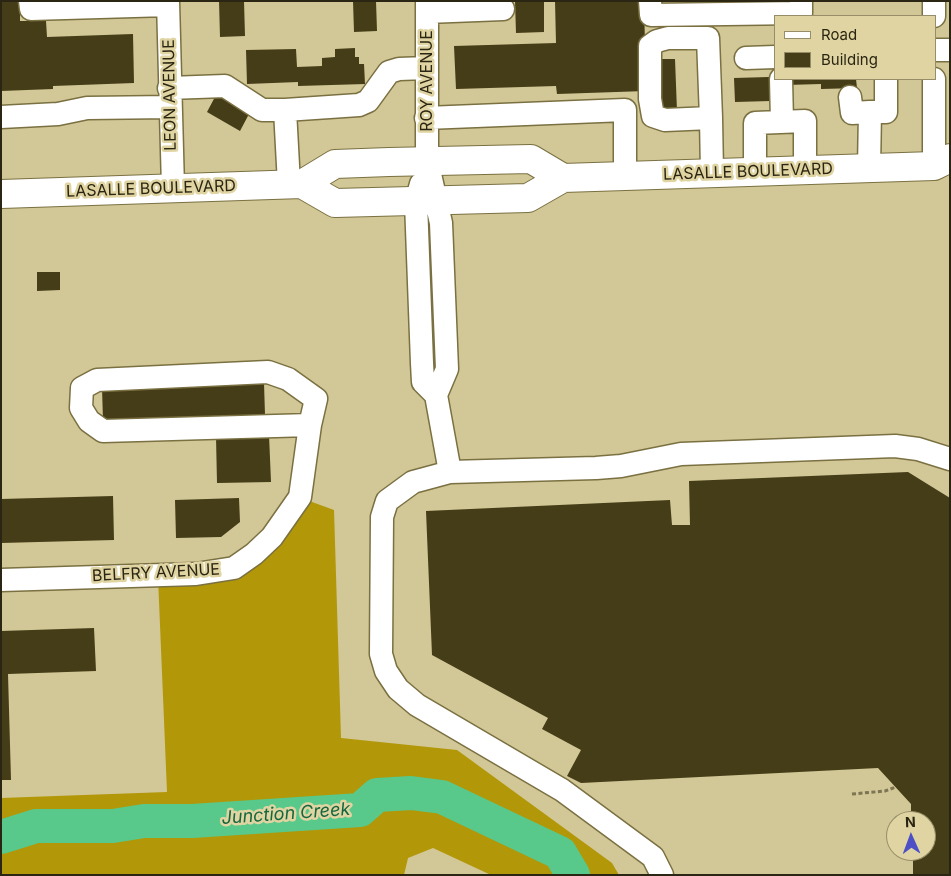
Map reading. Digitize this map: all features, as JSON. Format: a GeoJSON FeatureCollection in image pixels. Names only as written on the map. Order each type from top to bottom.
{"type":"FeatureCollection","features":[{"type":"Feature","properties":{"kind":"main road","name":"LASALLE BOULEVARD"},"geometry":{"type":"LineString","coordinates":[[1,194],[295,184],[335,164],[427,161],[531,159],[563,178]]}},
{"type":"Feature","properties":{"kind":"main road","name":"LASALLE BOULEVARD"},"geometry":{"type":"LineString","coordinates":[[295,184],[335,203],[427,201],[528,198],[563,178],[944,166]]}},
{"type":"Feature","properties":{"kind":"street"},"geometry":{"type":"LineString","coordinates":[[30,1],[31,9],[168,3]]}},
{"type":"Feature","properties":{"kind":"street"},"geometry":{"type":"LineString","coordinates":[[650,1],[651,15],[801,13],[801,1]]}},
{"type":"Feature","properties":{"kind":"street"},"geometry":{"type":"LineString","coordinates":[[934,1],[934,15]]}},
{"type":"Feature","properties":{"kind":"street","name":"LEON AVENUE"},"geometry":{"type":"LineString","coordinates":[[168,3],[173,188]]}},
{"type":"Feature","properties":{"kind":"street"},"geometry":{"type":"LineString","coordinates":[[427,6],[503,9]]}},
{"type":"Feature","properties":{"kind":"street","name":"ROY AVENUE"},"geometry":{"type":"LineString","coordinates":[[427,6],[427,201],[423,382],[436,395],[450,472]]}},
{"type":"Feature","properties":{"kind":"street"},"geometry":{"type":"LineString","coordinates":[[711,118],[657,119],[650,111],[650,46],[657,41],[668,38],[708,38],[711,118],[712,173]]}},
{"type":"Feature","properties":{"kind":"street"},"geometry":{"type":"LineString","coordinates":[[936,50],[950,50]]}},
{"type":"Feature","properties":{"kind":"street"},"geometry":{"type":"LineString","coordinates":[[746,58],[774,57]]}},
{"type":"Feature","properties":{"kind":"street"},"geometry":{"type":"LineString","coordinates":[[1,118],[58,114],[87,108],[170,97],[225,86],[262,110],[359,105],[368,101],[389,72],[399,69],[426,68]]}},
{"type":"Feature","properties":{"kind":"street"},"geometry":{"type":"LineString","coordinates":[[781,80],[782,122]]}},
{"type":"Feature","properties":{"kind":"street"},"geometry":{"type":"LineString","coordinates":[[850,97],[852,113],[886,112],[886,80]]}},
{"type":"Feature","properties":{"kind":"street"},"geometry":{"type":"LineString","coordinates":[[934,80],[944,166]]}},
{"type":"Feature","properties":{"kind":"street"},"geometry":{"type":"LineString","coordinates":[[285,110],[295,184]]}},
{"type":"Feature","properties":{"kind":"street"},"geometry":{"type":"LineString","coordinates":[[426,118],[625,110],[625,176]]}},
{"type":"Feature","properties":{"kind":"street"},"geometry":{"type":"LineString","coordinates":[[870,112],[870,168]]}},
{"type":"Feature","properties":{"kind":"street"},"geometry":{"type":"LineString","coordinates":[[755,172],[755,123],[805,121],[805,170]]}},
{"type":"Feature","properties":{"kind":"street","name":"BELFRY AVENUE"},"geometry":{"type":"LineString","coordinates":[[1,580],[196,574],[234,568],[254,554],[272,537],[300,498],[310,425],[316,399],[288,379],[268,372],[97,380],[82,388],[81,408],[89,421],[103,431],[310,425]]}},
{"type":"Feature","properties":{"kind":"street"},"geometry":{"type":"LineString","coordinates":[[662,875],[653,858],[629,838],[562,790],[417,705],[398,689],[386,672],[381,654],[382,517],[387,501],[395,493],[414,482],[450,472],[596,468],[621,466],[681,454],[895,446],[918,449],[950,459]]}},
{"type":"Feature","properties":{"kind":"path"},"geometry":{"type":"LineString","coordinates":[[852,794],[886,791],[896,787]]}},
{"type":"Feature","properties":{"kind":"shaded area"},"geometry":{"type":"Polygon","coordinates":[[[301,498],[334,510],[341,738],[457,750],[612,863],[619,875],[491,875],[433,848],[408,858],[404,875],[1,875],[1,798],[167,792],[158,577],[215,574],[301,498]]]}},
{"type":"Feature","properties":{"kind":"building"},"geometry":{"type":"Polygon","coordinates":[[[1,1],[20,1],[20,21],[46,21],[47,37],[133,34],[134,83],[53,86],[53,89],[1,91],[1,1]]]}},
{"type":"Feature","properties":{"kind":"building"},"geometry":{"type":"Polygon","coordinates":[[[219,1],[244,1],[245,36],[220,37],[219,1]]]}},
{"type":"Feature","properties":{"kind":"building"},"geometry":{"type":"Polygon","coordinates":[[[353,1],[376,1],[377,31],[354,32],[353,1]]]}},
{"type":"Feature","properties":{"kind":"building"},"geometry":{"type":"Polygon","coordinates":[[[515,1],[544,1],[544,32],[516,33],[515,1]]]}},
{"type":"Feature","properties":{"kind":"building"},"geometry":{"type":"Polygon","coordinates":[[[555,1],[644,1],[646,91],[557,94],[556,86],[456,89],[454,46],[556,43],[555,1]]]}},
{"type":"Feature","properties":{"kind":"building"},"geometry":{"type":"Polygon","coordinates":[[[355,48],[355,57],[359,57],[359,64],[364,64],[365,84],[298,86],[298,82],[247,84],[246,50],[296,49],[297,67],[322,66],[322,58],[335,57],[335,49],[355,48]]]}},
{"type":"Feature","properties":{"kind":"building"},"geometry":{"type":"Polygon","coordinates":[[[653,59],[675,59],[677,111],[655,111],[653,59]]]}},
{"type":"Feature","properties":{"kind":"building"},"geometry":{"type":"Polygon","coordinates":[[[769,77],[770,101],[735,102],[734,78],[769,77]]]}},
{"type":"Feature","properties":{"kind":"building"},"geometry":{"type":"Polygon","coordinates":[[[786,80],[856,80],[857,88],[821,89],[821,84],[786,85],[786,80]]]}},
{"type":"Feature","properties":{"kind":"building"},"geometry":{"type":"Polygon","coordinates":[[[216,95],[249,114],[240,131],[207,112],[216,95]]]}},
{"type":"Feature","properties":{"kind":"building"},"geometry":{"type":"Polygon","coordinates":[[[37,272],[60,272],[60,290],[37,291],[37,272]]]}},
{"type":"Feature","properties":{"kind":"building"},"geometry":{"type":"Polygon","coordinates":[[[264,383],[265,415],[103,420],[102,388],[264,383]]]}},
{"type":"Feature","properties":{"kind":"building"},"geometry":{"type":"Polygon","coordinates":[[[269,435],[271,482],[217,483],[216,437],[269,435]]]}},
{"type":"Feature","properties":{"kind":"building"},"geometry":{"type":"Polygon","coordinates":[[[908,472],[950,498],[950,875],[913,875],[913,861],[936,861],[936,811],[911,811],[911,804],[878,768],[581,783],[567,776],[581,750],[542,729],[548,718],[432,655],[426,511],[670,500],[672,525],[690,525],[689,481],[908,472]]]}},
{"type":"Feature","properties":{"kind":"building"},"geometry":{"type":"Polygon","coordinates":[[[113,496],[114,540],[1,543],[1,499],[113,496]]]}},
{"type":"Feature","properties":{"kind":"building"},"geometry":{"type":"Polygon","coordinates":[[[239,498],[240,522],[221,537],[176,538],[175,500],[239,498]]]}},
{"type":"Feature","properties":{"kind":"building"},"geometry":{"type":"Polygon","coordinates":[[[94,628],[96,671],[8,674],[11,780],[1,780],[1,631],[94,628]]]}},
{"type":"Feature","properties":{"kind":"waterway","name":"Junction Creek"},"geometry":{"type":"LineString","coordinates":[[1,837],[36,826],[113,826],[144,821],[192,821],[360,810],[377,795],[411,793],[442,797],[560,853],[573,875]]}}]}
